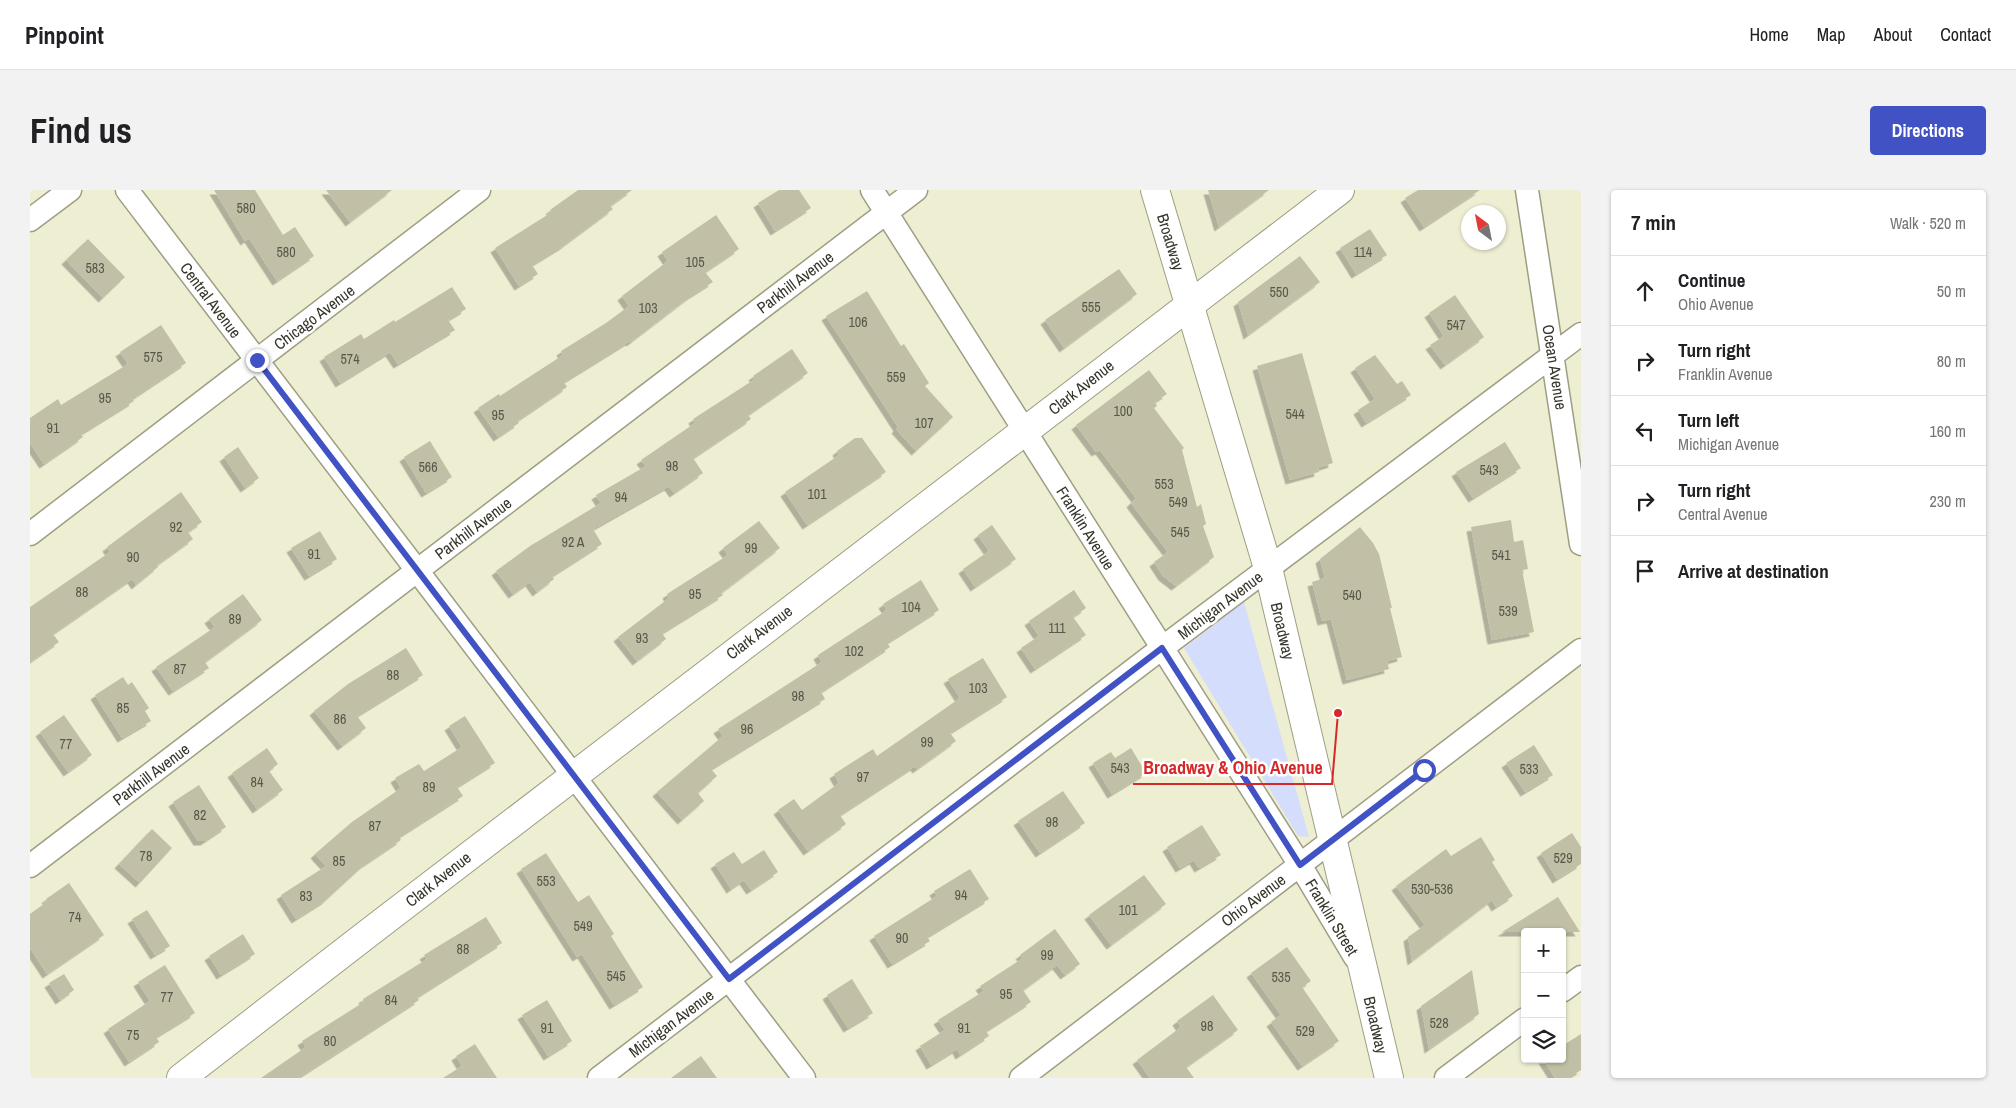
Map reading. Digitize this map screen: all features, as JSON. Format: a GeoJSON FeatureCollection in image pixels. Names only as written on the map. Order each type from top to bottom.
{"type":"FeatureCollection","features":[{"type":"Feature","properties":{"kind":"street"},"geometry":{"type":"LineString","coordinates":[[30,220],[70,190]]}},
{"type":"Feature","properties":{"kind":"street","name":"Central Avenue"},"geometry":{"type":"LineString","coordinates":[[127,190],[804,1078]]}},
{"type":"Feature","properties":{"kind":"street","name":"Chicago Avenue"},"geometry":{"type":"LineString","coordinates":[[30,534],[479,190]]}},
{"type":"Feature","properties":{"kind":"street","name":"Franklin Avenue"},"geometry":{"type":"LineString","coordinates":[[872,190],[1300,865]]}},
{"type":"Feature","properties":{"kind":"street","name":"Parkhill Avenue"},"geometry":{"type":"LineString","coordinates":[[30,866],[916,190]]}},
{"type":"Feature","properties":{"kind":"street","name":"Broadway"},"geometry":{"type":"LineString","coordinates":[[1155,190],[1268,568],[1389,1078]]}},
{"type":"Feature","properties":{"kind":"street","name":"Clark Avenue"},"geometry":{"type":"LineString","coordinates":[[181,1078],[573,774],[1189,303],[1340,190]]}},
{"type":"Feature","properties":{"kind":"street","name":"Ocean Avenue"},"geometry":{"type":"LineString","coordinates":[[1527,190],[1581,544]]}},
{"type":"Feature","properties":{"kind":"street","name":"Michigan Avenue"},"geometry":{"type":"LineString","coordinates":[[599,1078],[1162,648],[1581,334]]}},
{"type":"Feature","properties":{"kind":"street","name":"Ohio Avenue"},"geometry":{"type":"LineString","coordinates":[[1020,1078],[1581,650]]}},
{"type":"Feature","properties":{"kind":"street","name":"Franklin Street"},"geometry":{"type":"LineString","coordinates":[[1300,865],[1363,970]]}},
{"type":"Feature","properties":{"kind":"street"},"geometry":{"type":"LineString","coordinates":[[1566,988],[1581,977]]}},
{"type":"Feature","properties":{"kind":"street"},"geometry":{"type":"LineString","coordinates":[[1446,1078],[1521,1022]]}},
{"type":"Feature","properties":{"kind":"shaded area"},"geometry":{"type":"Polygon","coordinates":[[[1244,602],[1309,837],[1298,836],[1184,648],[1244,602]]]}},
{"type":"Feature","properties":{"kind":"building"},"geometry":{"type":"Polygon","coordinates":[[[214,190],[255,190],[283,235],[295,227],[314,256],[277,281],[249,238],[245,241],[214,190]]]}},
{"type":"Feature","properties":{"kind":"building"},"geometry":{"type":"Polygon","coordinates":[[[326,190],[392,190],[350,222],[326,190]]]}},
{"type":"Feature","properties":{"kind":"building"},"geometry":{"type":"Polygon","coordinates":[[[578,190],[632,190],[610,206],[613,209],[563,246],[532,265],[538,274],[519,286],[495,248],[552,212],[550,210],[578,190]]]}},
{"type":"Feature","properties":{"kind":"building"},"geometry":{"type":"Polygon","coordinates":[[[779,190],[799,190],[811,208],[775,231],[758,203],[779,190]]]}},
{"type":"Feature","properties":{"kind":"building"},"geometry":{"type":"Polygon","coordinates":[[[1208,190],[1269,190],[1219,227],[1208,190]]]}},
{"type":"Feature","properties":{"kind":"building"},"geometry":{"type":"Polygon","coordinates":[[[1418,190],[1480,190],[1424,227],[1405,198],[1418,190]]]}},
{"type":"Feature","properties":{"kind":"building"},"geometry":{"type":"Polygon","coordinates":[[[716,215],[739,249],[705,272],[713,282],[691,296],[631,342],[564,382],[567,387],[517,421],[519,423],[498,437],[478,408],[563,355],[561,351],[629,306],[622,296],[668,261],[662,252],[716,215]]]}},
{"type":"Feature","properties":{"kind":"building"},"geometry":{"type":"Polygon","coordinates":[[[1370,229],[1387,255],[1356,274],[1340,248],[1370,229]]]}},
{"type":"Feature","properties":{"kind":"building"},"geometry":{"type":"Polygon","coordinates":[[[88,239],[125,277],[103,298],[66,260],[88,239]]]}},
{"type":"Feature","properties":{"kind":"building"},"geometry":{"type":"Polygon","coordinates":[[[1300,256],[1320,282],[1248,335],[1238,302],[1300,256]]]}},
{"type":"Feature","properties":{"kind":"building"},"geometry":{"type":"Polygon","coordinates":[[[1119,269],[1137,294],[1064,348],[1045,320],[1119,269]]]}},
{"type":"Feature","properties":{"kind":"building"},"geometry":{"type":"Polygon","coordinates":[[[452,287],[466,309],[448,320],[455,330],[398,364],[390,352],[340,383],[324,357],[361,334],[364,339],[452,287]]]}},
{"type":"Feature","properties":{"kind":"building"},"geometry":{"type":"Polygon","coordinates":[[[867,291],[901,346],[904,344],[929,383],[925,386],[953,417],[916,451],[896,429],[898,427],[826,316],[867,291]]]}},
{"type":"Feature","properties":{"kind":"building"},"geometry":{"type":"Polygon","coordinates":[[[1455,295],[1484,337],[1445,365],[1430,345],[1444,336],[1429,313],[1455,295]]]}},
{"type":"Feature","properties":{"kind":"building"},"geometry":{"type":"Polygon","coordinates":[[[161,325],[186,363],[132,399],[134,401],[81,434],[83,437],[44,464],[30,443],[30,418],[58,399],[61,405],[128,364],[120,352],[161,325]]]}},
{"type":"Feature","properties":{"kind":"building"},"geometry":{"type":"Polygon","coordinates":[[[792,349],[808,373],[748,415],[751,419],[693,458],[703,473],[674,493],[669,486],[593,529],[602,544],[552,576],[554,579],[537,592],[530,582],[513,594],[496,571],[530,546],[601,503],[596,495],[646,466],[641,460],[695,423],[693,419],[755,379],[753,376],[792,349]]]}},
{"type":"Feature","properties":{"kind":"building"},"geometry":{"type":"Polygon","coordinates":[[[1302,353],[1333,463],[1318,468],[1319,472],[1290,480],[1257,366],[1302,353]]]}},
{"type":"Feature","properties":{"kind":"building"},"geometry":{"type":"Polygon","coordinates":[[[1375,355],[1397,384],[1402,381],[1411,395],[1366,423],[1358,410],[1375,399],[1355,368],[1375,355]]]}},
{"type":"Feature","properties":{"kind":"building"},"geometry":{"type":"Polygon","coordinates":[[[1149,370],[1167,394],[1155,402],[1157,406],[1154,408],[1184,448],[1182,450],[1197,507],[1201,504],[1206,524],[1203,526],[1214,557],[1176,586],[1163,576],[1154,562],[1168,552],[1131,503],[1136,498],[1100,450],[1096,452],[1076,425],[1149,370]]]}},
{"type":"Feature","properties":{"kind":"building"},"geometry":{"type":"Polygon","coordinates":[[[855,438],[862,438],[886,472],[807,525],[785,492],[839,455],[837,451],[855,438]]]}},
{"type":"Feature","properties":{"kind":"building"},"geometry":{"type":"Polygon","coordinates":[[[430,441],[452,477],[426,493],[404,457],[430,441]]]}},
{"type":"Feature","properties":{"kind":"building"},"geometry":{"type":"Polygon","coordinates":[[[1505,442],[1521,468],[1473,498],[1456,472],[1505,442]]]}},
{"type":"Feature","properties":{"kind":"building"},"geometry":{"type":"Polygon","coordinates":[[[238,447],[259,478],[245,488],[224,457],[238,447]]]}},
{"type":"Feature","properties":{"kind":"building"},"geometry":{"type":"Polygon","coordinates":[[[181,492],[202,522],[188,532],[193,539],[157,565],[158,567],[136,585],[132,579],[53,634],[59,642],[30,662],[30,607],[110,552],[107,547],[181,492]]]}},
{"type":"Feature","properties":{"kind":"building"},"geometry":{"type":"Polygon","coordinates":[[[1511,520],[1514,542],[1523,540],[1528,569],[1522,570],[1534,632],[1492,640],[1471,527],[1511,520]]]}},
{"type":"Feature","properties":{"kind":"building"},"geometry":{"type":"Polygon","coordinates":[[[759,521],[780,548],[721,593],[723,595],[662,633],[666,639],[637,661],[618,637],[669,598],[667,594],[728,555],[723,548],[759,521]]]}},
{"type":"Feature","properties":{"kind":"building"},"geometry":{"type":"Polygon","coordinates":[[[992,525],[1016,559],[975,587],[963,569],[989,551],[978,535],[992,525]]]}},
{"type":"Feature","properties":{"kind":"building"},"geometry":{"type":"Polygon","coordinates":[[[1360,527],[1379,554],[1402,657],[1387,661],[1389,669],[1347,680],[1331,619],[1322,621],[1312,582],[1325,578],[1320,559],[1360,527]]]}},
{"type":"Feature","properties":{"kind":"building"},"geometry":{"type":"Polygon","coordinates":[[[320,531],[337,559],[309,576],[291,548],[320,531]]]}},
{"type":"Feature","properties":{"kind":"building"},"geometry":{"type":"Polygon","coordinates":[[[921,580],[939,610],[887,643],[890,647],[821,692],[825,699],[711,769],[717,776],[698,793],[704,801],[682,820],[657,792],[723,736],[718,729],[822,662],[818,655],[887,610],[883,604],[921,580]]]}},
{"type":"Feature","properties":{"kind":"building"},"geometry":{"type":"Polygon","coordinates":[[[1074,590],[1086,608],[1073,617],[1086,635],[1035,669],[1021,648],[1039,636],[1029,621],[1074,590]]]}},
{"type":"Feature","properties":{"kind":"building"},"geometry":{"type":"Polygon","coordinates":[[[243,594],[262,620],[205,662],[209,668],[173,691],[156,667],[215,627],[209,619],[243,594]]]}},
{"type":"Feature","properties":{"kind":"building"},"geometry":{"type":"Polygon","coordinates":[[[406,648],[423,675],[357,716],[366,728],[342,746],[314,711],[348,684],[406,648]]]}},
{"type":"Feature","properties":{"kind":"building"},"geometry":{"type":"Polygon","coordinates":[[[983,658],[1007,697],[950,733],[956,741],[917,769],[915,766],[840,815],[846,824],[808,851],[778,810],[794,799],[802,810],[839,783],[834,774],[873,749],[877,756],[960,698],[948,679],[983,658]]]}},
{"type":"Feature","properties":{"kind":"building"},"geometry":{"type":"Polygon","coordinates":[[[123,677],[128,685],[132,682],[149,708],[145,711],[151,721],[122,738],[95,695],[123,677]]]}},
{"type":"Feature","properties":{"kind":"building"},"geometry":{"type":"Polygon","coordinates":[[[64,715],[92,755],[68,772],[40,732],[64,715]]]}},
{"type":"Feature","properties":{"kind":"building"},"geometry":{"type":"Polygon","coordinates":[[[465,716],[495,763],[457,787],[463,796],[399,837],[401,840],[364,865],[326,900],[296,919],[281,895],[326,866],[315,854],[352,822],[401,788],[395,778],[419,764],[424,771],[462,747],[449,726],[465,716]]]}},
{"type":"Feature","properties":{"kind":"building"},"geometry":{"type":"Polygon","coordinates":[[[1534,745],[1553,775],[1525,792],[1506,763],[1534,745]]]}},
{"type":"Feature","properties":{"kind":"building"},"geometry":{"type":"Polygon","coordinates":[[[267,748],[278,764],[269,771],[283,790],[257,809],[232,773],[267,748]]]}},
{"type":"Feature","properties":{"kind":"building"},"geometry":{"type":"Polygon","coordinates":[[[1131,748],[1146,773],[1112,794],[1093,763],[1111,752],[1115,758],[1131,748]]]}},
{"type":"Feature","properties":{"kind":"building"},"geometry":{"type":"Polygon","coordinates":[[[199,785],[226,827],[205,841],[198,841],[173,802],[199,785]]]}},
{"type":"Feature","properties":{"kind":"building"},"geometry":{"type":"Polygon","coordinates":[[[1063,791],[1085,823],[1040,853],[1018,821],[1063,791]]]}},
{"type":"Feature","properties":{"kind":"building"},"geometry":{"type":"Polygon","coordinates":[[[1202,825],[1221,855],[1199,868],[1194,860],[1180,868],[1167,847],[1202,825]]]}},
{"type":"Feature","properties":{"kind":"building"},"geometry":{"type":"Polygon","coordinates":[[[152,829],[172,848],[140,883],[119,864],[152,829]]]}},
{"type":"Feature","properties":{"kind":"building"},"geometry":{"type":"Polygon","coordinates":[[[1572,833],[1581,847],[1581,864],[1557,879],[1541,853],[1572,833]]]}},
{"type":"Feature","properties":{"kind":"building"},"geometry":{"type":"Polygon","coordinates":[[[1481,837],[1495,860],[1492,862],[1513,896],[1496,907],[1492,900],[1412,961],[1408,937],[1425,925],[1396,886],[1446,849],[1451,856],[1481,837]]]}},
{"type":"Feature","properties":{"kind":"building"},"geometry":{"type":"Polygon","coordinates":[[[764,850],[778,872],[751,890],[744,880],[731,889],[715,864],[734,852],[742,864],[764,850]]]}},
{"type":"Feature","properties":{"kind":"building"},"geometry":{"type":"Polygon","coordinates":[[[546,853],[578,902],[589,895],[614,934],[611,936],[643,987],[614,1005],[582,954],[577,957],[521,869],[546,853]]]}},
{"type":"Feature","properties":{"kind":"building"},"geometry":{"type":"Polygon","coordinates":[[[970,869],[989,899],[927,937],[930,941],[892,964],[874,936],[937,896],[934,891],[970,869]]]}},
{"type":"Feature","properties":{"kind":"building"},"geometry":{"type":"Polygon","coordinates":[[[1144,875],[1166,904],[1111,945],[1089,915],[1144,875]]]}},
{"type":"Feature","properties":{"kind":"building"},"geometry":{"type":"Polygon","coordinates":[[[69,883],[104,935],[47,974],[30,948],[30,914],[48,901],[46,899],[69,883]]]}},
{"type":"Feature","properties":{"kind":"building"},"geometry":{"type":"Polygon","coordinates":[[[1558,897],[1580,932],[1566,932],[1566,928],[1521,928],[1521,932],[1502,932],[1558,897]]]}},
{"type":"Feature","properties":{"kind":"building"},"geometry":{"type":"Polygon","coordinates":[[[147,910],[170,946],[155,955],[132,919],[147,910]]]}},
{"type":"Feature","properties":{"kind":"building"},"geometry":{"type":"Polygon","coordinates":[[[486,917],[502,943],[417,997],[419,1000],[298,1078],[261,1078],[306,1047],[302,1041],[364,1002],[363,999],[427,959],[424,955],[486,917]]]}},
{"type":"Feature","properties":{"kind":"building"},"geometry":{"type":"Polygon","coordinates":[[[1055,929],[1080,964],[1065,975],[1057,965],[1023,990],[1031,1002],[986,1031],[989,1036],[960,1055],[957,1049],[931,1065],[920,1046],[945,1030],[938,1020],[984,991],[980,986],[1023,958],[1020,955],[1055,929]]]}},
{"type":"Feature","properties":{"kind":"building"},"geometry":{"type":"Polygon","coordinates":[[[243,934],[255,954],[221,975],[209,956],[243,934]]]}},
{"type":"Feature","properties":{"kind":"building"},"geometry":{"type":"Polygon","coordinates":[[[1287,947],[1311,981],[1302,987],[1339,1041],[1302,1066],[1271,1022],[1281,1015],[1251,973],[1287,947]]]}},
{"type":"Feature","properties":{"kind":"building"},"geometry":{"type":"Polygon","coordinates":[[[165,965],[195,1013],[156,1037],[159,1042],[129,1062],[108,1029],[150,1001],[138,982],[165,965]]]}},
{"type":"Feature","properties":{"kind":"building"},"geometry":{"type":"Polygon","coordinates":[[[1472,970],[1479,1014],[1429,1049],[1421,1006],[1472,970]]]}},
{"type":"Feature","properties":{"kind":"building"},"geometry":{"type":"Polygon","coordinates":[[[64,974],[74,990],[60,1000],[49,983],[64,974]]]}},
{"type":"Feature","properties":{"kind":"building"},"geometry":{"type":"Polygon","coordinates":[[[852,979],[873,1013],[848,1028],[827,995],[852,979]]]}},
{"type":"Feature","properties":{"kind":"building"},"geometry":{"type":"Polygon","coordinates":[[[1213,995],[1238,1030],[1186,1067],[1194,1078],[1150,1078],[1137,1060],[1181,1027],[1177,1021],[1213,995]]]}},
{"type":"Feature","properties":{"kind":"building"},"geometry":{"type":"Polygon","coordinates":[[[547,1000],[572,1041],[548,1056],[522,1015],[547,1000]]]}},
{"type":"Feature","properties":{"kind":"building"},"geometry":{"type":"Polygon","coordinates":[[[1581,1034],[1581,1070],[1568,1078],[1555,1078],[1546,1063],[1566,1063],[1566,1043],[1581,1034]]]}},
{"type":"Feature","properties":{"kind":"building"},"geometry":{"type":"Polygon","coordinates":[[[475,1044],[497,1078],[443,1078],[462,1066],[456,1056],[475,1044]]]}},
{"type":"Feature","properties":{"kind":"building"},"geometry":{"type":"Polygon","coordinates":[[[701,1056],[717,1078],[671,1078],[701,1056]]]}},
{"type":"Feature","properties":{"kind":"place","name":"Broadway & Ohio Avenue"},"geometry":{"type":"Point","coordinates":[1338,713]}},
{"type":"Feature","properties":{"kind":"route"},"geometry":{"type":"LineString","coordinates":[[257,360],[729,979],[1162,648],[1300,865],[1424,770]]}}]}
